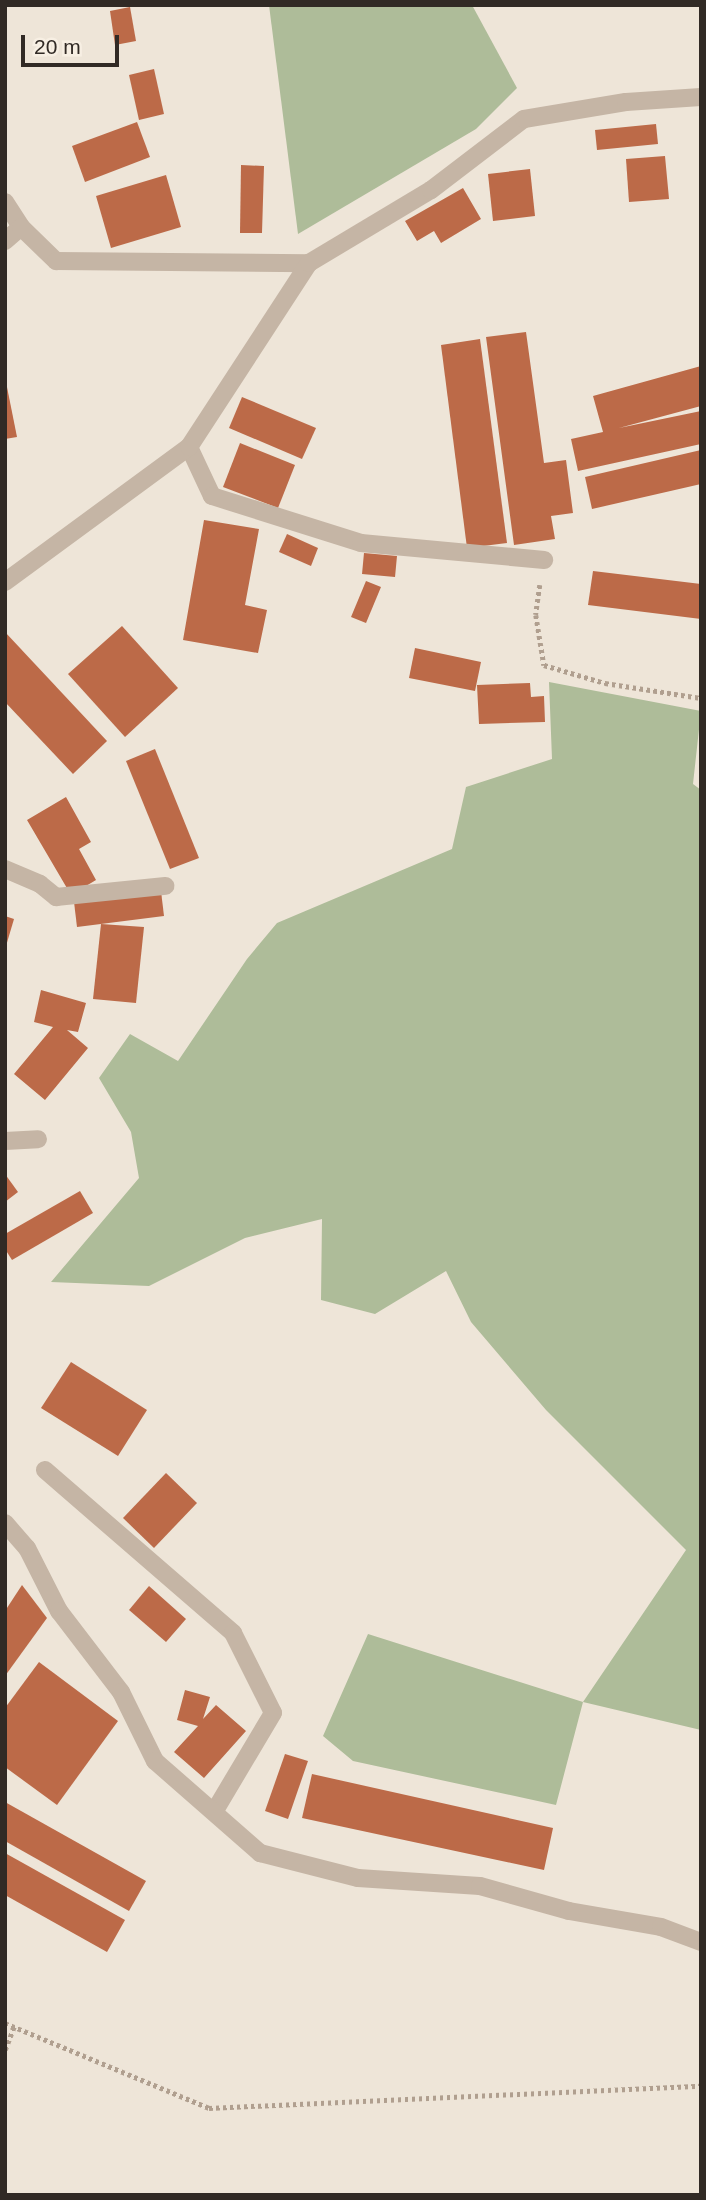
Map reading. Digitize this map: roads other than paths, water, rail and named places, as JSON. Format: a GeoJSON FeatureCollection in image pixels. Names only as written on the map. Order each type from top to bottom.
{"type":"FeatureCollection","features":[{"type":"Feature","properties":{"kind":"street"},"geometry":{"type":"LineString","coordinates":[[5,582],[189,447],[309,263],[431,190],[524,120],[626,102],[701,97]]}},
{"type":"Feature","properties":{"kind":"street"},"geometry":{"type":"LineString","coordinates":[[5,202],[22,227],[56,261],[309,263]]}},
{"type":"Feature","properties":{"kind":"street"},"geometry":{"type":"LineString","coordinates":[[5,242],[22,227]]}},
{"type":"Feature","properties":{"kind":"street"},"geometry":{"type":"LineString","coordinates":[[189,447],[212,496],[361,543],[544,560]]}},
{"type":"Feature","properties":{"kind":"street"},"geometry":{"type":"LineString","coordinates":[[5,869],[40,884],[56,897],[165,886]]}},
{"type":"Feature","properties":{"kind":"street"},"geometry":{"type":"LineString","coordinates":[[5,1141],[38,1139]]}},
{"type":"Feature","properties":{"kind":"street"},"geometry":{"type":"LineString","coordinates":[[45,1471],[233,1633],[273,1713],[214,1812]]}},
{"type":"Feature","properties":{"kind":"street"},"geometry":{"type":"LineString","coordinates":[[5,1523],[27,1548],[59,1611],[121,1692],[155,1760],[260,1853],[358,1878],[480,1886],[569,1911],[661,1927],[701,1942]]}}]}
